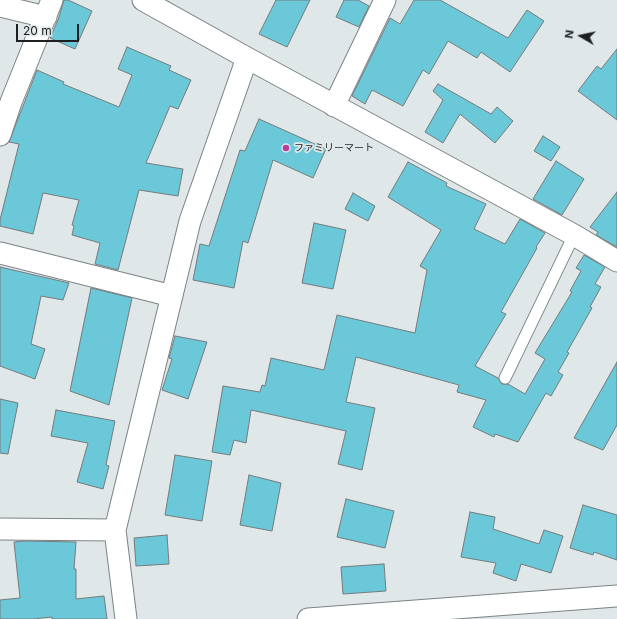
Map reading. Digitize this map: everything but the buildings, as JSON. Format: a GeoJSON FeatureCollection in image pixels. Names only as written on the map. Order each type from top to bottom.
{"type":"FeatureCollection","features":[{"type":"Feature","properties":{"kind":"street"},"geometry":{"type":"LineString","coordinates":[[143,0],[334,106],[574,235],[617,261]]}},
{"type":"Feature","properties":{"kind":"street"},"geometry":{"type":"LineString","coordinates":[[334,106],[385,0]]}},
{"type":"Feature","properties":{"kind":"street"},"geometry":{"type":"LineString","coordinates":[[0,6],[49,8],[11,102],[0,134]]}},
{"type":"Feature","properties":{"kind":"street"},"geometry":{"type":"LineString","coordinates":[[126,619],[115,530],[190,221],[246,58]]}},
{"type":"Feature","properties":{"kind":"street"},"geometry":{"type":"LineString","coordinates":[[0,253],[172,296]]}},
{"type":"Feature","properties":{"kind":"street"},"geometry":{"type":"LineString","coordinates":[[0,529],[115,530]]}},
{"type":"Feature","properties":{"kind":"street"},"geometry":{"type":"LineString","coordinates":[[308,619],[617,596]]}},
{"type":"Feature","properties":{"kind":"lane"},"geometry":{"type":"LineString","coordinates":[[505,378],[574,235]]}},
{"type":"Feature","properties":{"kind":"place","name":"ファミリーマート"},"geometry":{"type":"Point","coordinates":[286,148]}}]}
